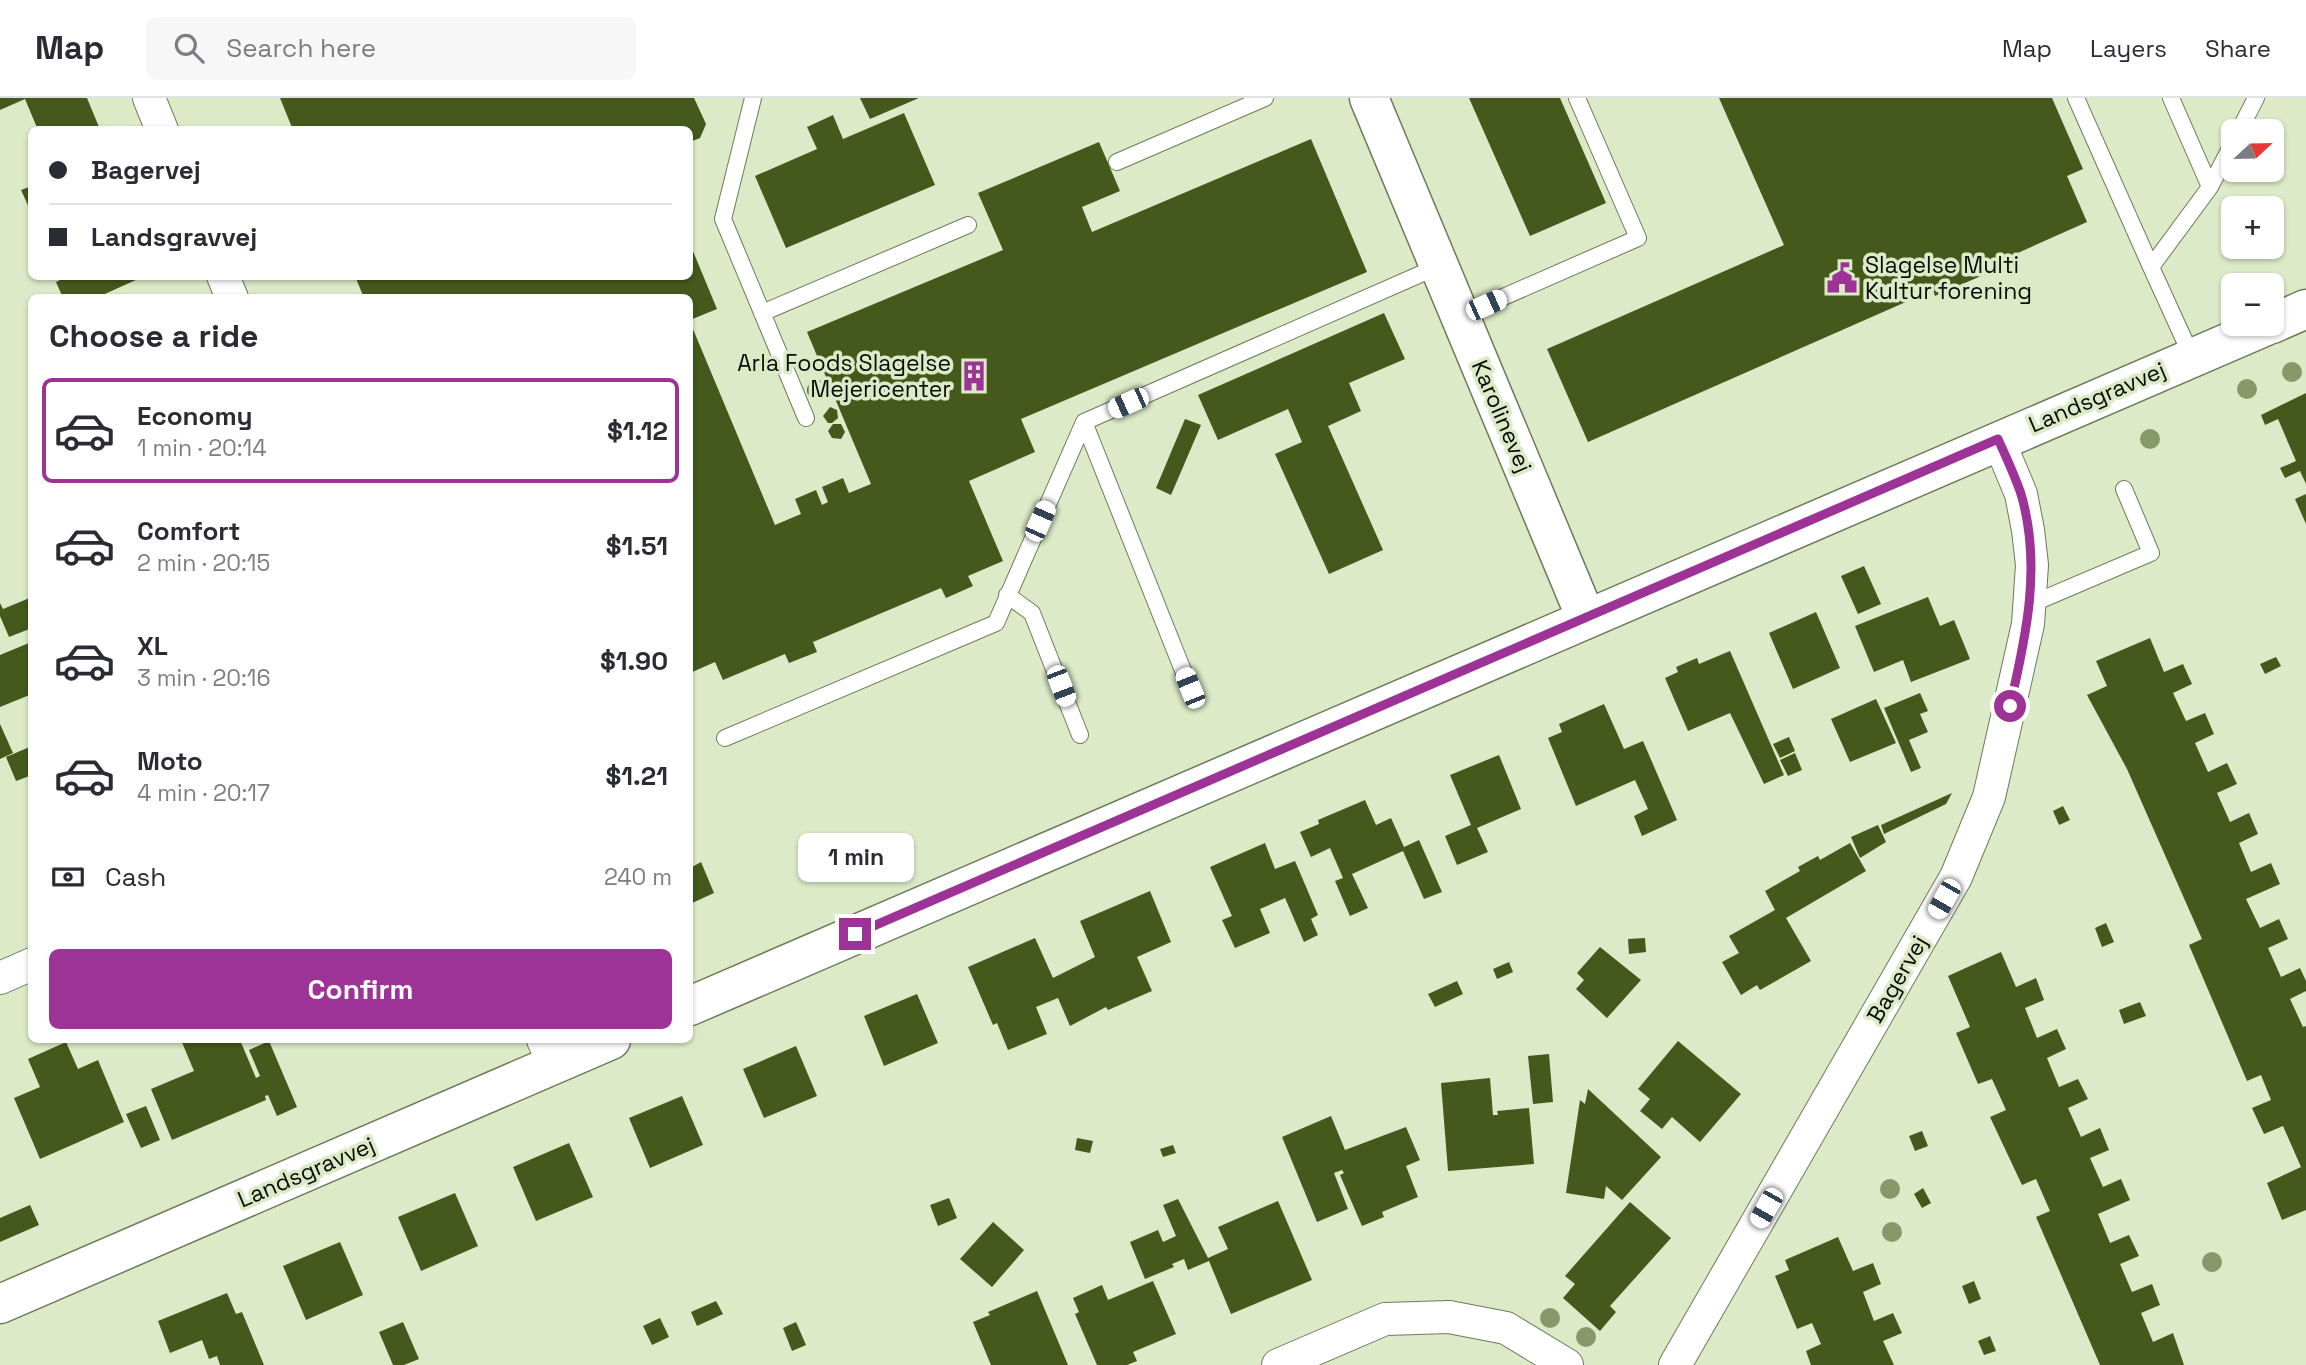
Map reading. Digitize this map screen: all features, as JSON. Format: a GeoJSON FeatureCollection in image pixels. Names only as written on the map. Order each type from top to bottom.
{"type":"FeatureCollection","features":[{"type":"Feature","properties":{"kind":"street"},"geometry":{"type":"LineString","coordinates":[[149,98],[160,126]]}},
{"type":"Feature","properties":{"kind":"street","name":"Karolinevej"},"geometry":{"type":"LineString","coordinates":[[1369,98],[1586,618]]}},
{"type":"Feature","properties":{"kind":"street","name":"Landsgravvej"},"geometry":{"type":"LineString","coordinates":[[2284,318],[2306,309]]}},
{"type":"Feature","properties":{"kind":"street","name":"Landsgravvej"},"geometry":{"type":"LineString","coordinates":[[693,1005],[1998,439],[2242,336]]}},
{"type":"Feature","properties":{"kind":"street","name":"Bagervej"},"geometry":{"type":"LineString","coordinates":[[1675,1365],[1956,877],[1989,797],[2028,624],[2032,565],[2021,494],[1998,439]]}},
{"type":"Feature","properties":{"kind":"street"},"geometry":{"type":"LineString","coordinates":[[0,978],[28,966]]}},
{"type":"Feature","properties":{"kind":"street","name":"Landsgravvej"},"geometry":{"type":"LineString","coordinates":[[0,1304],[548,1052],[595,1043]]}},
{"type":"Feature","properties":{"kind":"street"},"geometry":{"type":"LineString","coordinates":[[1278,1365],[1385,1319],[1449,1317],[1506,1328],[1567,1365]]}},
{"type":"Feature","properties":{"kind":"lane"},"geometry":{"type":"LineString","coordinates":[[753,98],[723,219],[806,418]]}},
{"type":"Feature","properties":{"kind":"lane"},"geometry":{"type":"LineString","coordinates":[[1117,162],[1265,98]]}},
{"type":"Feature","properties":{"kind":"lane"},"geometry":{"type":"LineString","coordinates":[[1460,316],[1638,238],[1577,98]]}},
{"type":"Feature","properties":{"kind":"lane"},"geometry":{"type":"LineString","coordinates":[[2076,98],[2192,357]]}},
{"type":"Feature","properties":{"kind":"lane"},"geometry":{"type":"LineString","coordinates":[[2171,98],[2210,187]]}},
{"type":"Feature","properties":{"kind":"lane"},"geometry":{"type":"LineString","coordinates":[[2245,119],[2256,98]]}},
{"type":"Feature","properties":{"kind":"lane"},"geometry":{"type":"LineString","coordinates":[[2151,267],[2210,187],[2221,166]]}},
{"type":"Feature","properties":{"kind":"lane"},"geometry":{"type":"LineString","coordinates":[[762,313],[968,225]]}},
{"type":"Feature","properties":{"kind":"lane"},"geometry":{"type":"LineString","coordinates":[[725,738],[996,623],[1084,422],[1439,266]]}},
{"type":"Feature","properties":{"kind":"lane"},"geometry":{"type":"LineString","coordinates":[[1084,422],[1190,688]]}},
{"type":"Feature","properties":{"kind":"lane"},"geometry":{"type":"LineString","coordinates":[[2029,605],[2151,553],[2124,489]]}},
{"type":"Feature","properties":{"kind":"lane"},"geometry":{"type":"LineString","coordinates":[[1007,595],[1032,613],[1080,735]]}},
{"type":"Feature","properties":{"kind":"building"},"geometry":{"type":"Polygon","coordinates":[[[0,98],[87,98],[99,126],[36,126],[25,99],[0,110],[0,98]]]}},
{"type":"Feature","properties":{"kind":"building"},"geometry":{"type":"Polygon","coordinates":[[[280,98],[694,98],[706,124],[700,138],[693,141],[693,126],[291,126],[280,98]]]}},
{"type":"Feature","properties":{"kind":"building"},"geometry":{"type":"Polygon","coordinates":[[[860,98],[919,98],[870,119],[860,98]]]}},
{"type":"Feature","properties":{"kind":"building"},"geometry":{"type":"Polygon","coordinates":[[[1469,98],[1560,98],[1606,203],[1530,236],[1469,98]]]}},
{"type":"Feature","properties":{"kind":"building","name":"Slagelse Multi Kultur forening"},"geometry":{"type":"Polygon","coordinates":[[[1719,98],[2052,98],[2083,169],[2067,176],[2087,222],[2002,260],[2004,266],[1935,296],[1933,290],[1588,442],[1547,349],[1784,245],[1719,98]]]}},
{"type":"Feature","properties":{"kind":"building"},"geometry":{"type":"Polygon","coordinates":[[[904,113],[935,185],[786,248],[755,176],[817,149],[807,127],[833,115],[843,139],[904,113]]]}},
{"type":"Feature","properties":{"kind":"building","name":"Arla Foods Slagelse Mejericenter"},"geometry":{"type":"Polygon","coordinates":[[[1311,139],[1367,272],[1021,419],[1035,452],[969,481],[1003,561],[968,576],[973,586],[946,598],[941,588],[813,642],[817,652],[789,663],[785,654],[723,680],[715,662],[693,672],[693,329],[775,525],[801,514],[795,499],[816,490],[822,505],[828,502],[822,487],[843,478],[849,493],[871,484],[807,332],[1003,250],[978,193],[1099,142],[1120,191],[1082,207],[1092,232],[1311,139]]]}},
{"type":"Feature","properties":{"kind":"building"},"geometry":{"type":"Polygon","coordinates":[[[28,187],[28,205],[21,190],[28,187]]]}},
{"type":"Feature","properties":{"kind":"building","name":"Arla Foods Slagelse Mejericenter"},"geometry":{"type":"Polygon","coordinates":[[[693,251],[717,309],[693,319],[693,294],[362,294],[357,280],[693,280],[693,251]]]}},
{"type":"Feature","properties":{"kind":"building"},"geometry":{"type":"Polygon","coordinates":[[[136,280],[105,294],[61,294],[56,282],[136,280]]]}},
{"type":"Feature","properties":{"kind":"building"},"geometry":{"type":"Polygon","coordinates":[[[1384,313],[1405,359],[1349,383],[1361,411],[1328,426],[1383,550],[1329,574],[1275,454],[1302,442],[1288,409],[1218,440],[1198,395],[1384,313]]]}},
{"type":"Feature","properties":{"kind":"building"},"geometry":{"type":"Polygon","coordinates":[[[817,380],[824,383],[827,390],[824,397],[817,400],[810,397],[807,390],[810,383],[817,380]]]}},
{"type":"Feature","properties":{"kind":"building"},"geometry":{"type":"Polygon","coordinates":[[[2306,393],[2306,484],[2300,471],[2285,478],[2280,468],[2296,461],[2278,419],[2265,425],[2261,415],[2306,393]]]}},
{"type":"Feature","properties":{"kind":"building"},"geometry":{"type":"Polygon","coordinates":[[[830,407],[837,410],[838,418],[828,423],[823,416],[830,407]]]}},
{"type":"Feature","properties":{"kind":"building"},"geometry":{"type":"Polygon","coordinates":[[[1185,419],[1201,425],[1171,495],[1156,488],[1185,419]]]}},
{"type":"Feature","properties":{"kind":"building"},"geometry":{"type":"Polygon","coordinates":[[[833,424],[841,424],[845,432],[841,439],[832,438],[828,431],[833,424]]]}},
{"type":"Feature","properties":{"kind":"building"},"geometry":{"type":"Polygon","coordinates":[[[2306,494],[2306,524],[2295,499],[2306,494]]]}},
{"type":"Feature","properties":{"kind":"building"},"geometry":{"type":"Polygon","coordinates":[[[1864,566],[1881,604],[1858,614],[1841,576],[1864,566]]]}},
{"type":"Feature","properties":{"kind":"building"},"geometry":{"type":"Polygon","coordinates":[[[1928,597],[1940,626],[1954,620],[1970,659],[1911,682],[1903,660],[1874,672],[1855,626],[1928,597]]]}},
{"type":"Feature","properties":{"kind":"building"},"geometry":{"type":"Polygon","coordinates":[[[28,599],[28,630],[9,637],[0,616],[0,603],[3,609],[28,599]]]}},
{"type":"Feature","properties":{"kind":"building"},"geometry":{"type":"Polygon","coordinates":[[[1816,612],[1840,668],[1793,689],[1769,633],[1816,612]]]}},
{"type":"Feature","properties":{"kind":"building"},"geometry":{"type":"Polygon","coordinates":[[[2150,638],[2164,672],[2183,664],[2192,684],[2173,693],[2186,721],[2205,713],[2214,734],[2195,743],[2208,772],[2227,763],[2237,784],[2217,793],[2230,822],[2249,813],[2258,834],[2239,843],[2251,872],[2271,863],[2280,884],[2246,899],[2260,928],[2279,919],[2288,939],[2268,948],[2281,977],[2300,968],[2306,981],[2306,991],[2290,999],[2303,1027],[2306,1026],[2306,1210],[2282,1220],[2267,1183],[2301,1167],[2283,1126],[2264,1134],[2252,1108],[2271,1100],[2261,1075],[2247,1081],[2189,945],[2202,939],[2127,769],[2087,695],[2107,686],[2096,661],[2150,638]]]}},
{"type":"Feature","properties":{"kind":"building"},"geometry":{"type":"Polygon","coordinates":[[[28,643],[28,696],[0,707],[0,655],[28,643]]]}},
{"type":"Feature","properties":{"kind":"building"},"geometry":{"type":"Polygon","coordinates":[[[1730,651],[1784,775],[1764,784],[1730,713],[1688,731],[1665,678],[1678,672],[1676,667],[1697,658],[1699,664],[1730,651]]]}},
{"type":"Feature","properties":{"kind":"building"},"geometry":{"type":"Polygon","coordinates":[[[2276,657],[2281,666],[2265,674],[2260,664],[2276,657]]]}},
{"type":"Feature","properties":{"kind":"building"},"geometry":{"type":"Polygon","coordinates":[[[1920,693],[1928,711],[1920,714],[1928,732],[1909,740],[1921,768],[1911,772],[1884,708],[1920,693]]]}},
{"type":"Feature","properties":{"kind":"building"},"geometry":{"type":"Polygon","coordinates":[[[1876,699],[1896,743],[1850,762],[1831,719],[1876,699]]]}},
{"type":"Feature","properties":{"kind":"building"},"geometry":{"type":"Polygon","coordinates":[[[1604,704],[1624,749],[1643,741],[1677,820],[1642,836],[1634,816],[1648,809],[1635,780],[1576,806],[1548,738],[1562,732],[1559,724],[1604,704]]]}},
{"type":"Feature","properties":{"kind":"building"},"geometry":{"type":"Polygon","coordinates":[[[0,724],[13,753],[0,759],[0,724]]]}},
{"type":"Feature","properties":{"kind":"building"},"geometry":{"type":"Polygon","coordinates":[[[1789,737],[1795,751],[1780,758],[1773,744],[1789,737]]]}},
{"type":"Feature","properties":{"kind":"building"},"geometry":{"type":"Polygon","coordinates":[[[28,748],[28,776],[16,781],[6,757],[28,748]]]}},
{"type":"Feature","properties":{"kind":"building"},"geometry":{"type":"Polygon","coordinates":[[[1795,753],[1802,770],[1788,776],[1780,760],[1795,753]]]}},
{"type":"Feature","properties":{"kind":"building"},"geometry":{"type":"Polygon","coordinates":[[[1499,755],[1521,809],[1477,828],[1488,852],[1457,865],[1445,836],[1471,825],[1450,775],[1499,755]]]}},
{"type":"Feature","properties":{"kind":"building"},"geometry":{"type":"Polygon","coordinates":[[[1952,793],[1946,804],[1884,834],[1881,825],[1952,793]]]}},
{"type":"Feature","properties":{"kind":"building"},"geometry":{"type":"Polygon","coordinates":[[[1365,800],[1376,825],[1391,818],[1404,847],[1419,840],[1442,892],[1424,899],[1403,851],[1352,874],[1368,908],[1350,916],[1335,881],[1343,878],[1330,848],[1311,857],[1300,832],[1319,824],[1318,820],[1365,800]]]}},
{"type":"Feature","properties":{"kind":"building"},"geometry":{"type":"Polygon","coordinates":[[[2063,806],[2070,820],[2059,825],[2053,811],[2063,806]]]}},
{"type":"Feature","properties":{"kind":"building"},"geometry":{"type":"Polygon","coordinates":[[[1878,825],[1886,842],[1860,858],[1851,837],[1878,825]]]}},
{"type":"Feature","properties":{"kind":"building"},"geometry":{"type":"Polygon","coordinates":[[[1265,843],[1275,869],[1295,861],[1318,915],[1311,919],[1318,935],[1304,942],[1285,898],[1260,909],[1270,933],[1235,948],[1222,920],[1232,916],[1210,867],[1265,843]]]}},
{"type":"Feature","properties":{"kind":"building"},"geometry":{"type":"Polygon","coordinates":[[[1850,843],[1866,871],[1786,918],[1811,961],[1760,990],[1757,985],[1741,995],[1722,962],[1739,953],[1729,936],[1775,910],[1765,891],[1800,871],[1798,867],[1818,856],[1820,860],[1850,843]]]}},
{"type":"Feature","properties":{"kind":"building"},"geometry":{"type":"Polygon","coordinates":[[[701,862],[714,893],[693,903],[693,866],[701,862]]]}},
{"type":"Feature","properties":{"kind":"building"},"geometry":{"type":"Polygon","coordinates":[[[1150,891],[1171,942],[1137,957],[1152,991],[1108,1010],[1106,1007],[1070,1026],[1058,998],[1036,1007],[1047,1034],[1008,1050],[997,1023],[993,1025],[968,967],[1035,938],[1053,978],[1095,957],[1080,921],[1150,891]]]}},
{"type":"Feature","properties":{"kind":"building"},"geometry":{"type":"Polygon","coordinates":[[[2106,923],[2114,942],[2102,947],[2095,928],[2106,923]]]}},
{"type":"Feature","properties":{"kind":"building"},"geometry":{"type":"Polygon","coordinates":[[[1645,938],[1646,952],[1629,954],[1628,939],[1645,938]]]}},
{"type":"Feature","properties":{"kind":"building"},"geometry":{"type":"Polygon","coordinates":[[[1600,947],[1641,980],[1607,1018],[1576,989],[1584,980],[1577,973],[1600,947]]]}},
{"type":"Feature","properties":{"kind":"building"},"geometry":{"type":"Polygon","coordinates":[[[2001,952],[2016,987],[2036,978],[2044,1000],[2025,1008],[2037,1038],[2057,1029],[2066,1049],[2047,1058],[2059,1087],[2078,1079],[2088,1099],[2068,1108],[2081,1137],[2100,1128],[2109,1150],[2090,1158],[2103,1187],[2121,1179],[2130,1200],[2098,1214],[2110,1243],[2129,1235],[2139,1256],[2120,1264],[2132,1292],[2152,1284],[2160,1305],[2141,1313],[2153,1342],[2173,1333],[2184,1365],[2100,1365],[2036,1217],[2050,1211],[2036,1179],[2022,1185],[1990,1117],[2006,1110],[1992,1079],[1978,1084],[1956,1033],[1970,1027],[1948,976],[2001,952]]]}},
{"type":"Feature","properties":{"kind":"building"},"geometry":{"type":"Polygon","coordinates":[[[1509,962],[1513,972],[1497,979],[1493,969],[1509,962]]]}},
{"type":"Feature","properties":{"kind":"building"},"geometry":{"type":"Polygon","coordinates":[[[1457,981],[1463,994],[1435,1007],[1428,994],[1457,981]]]}},
{"type":"Feature","properties":{"kind":"building"},"geometry":{"type":"Polygon","coordinates":[[[917,994],[938,1043],[884,1066],[864,1016],[917,994]]]}},
{"type":"Feature","properties":{"kind":"building"},"geometry":{"type":"Polygon","coordinates":[[[2140,1002],[2146,1016],[2124,1024],[2119,1010],[2140,1002]]]}},
{"type":"Feature","properties":{"kind":"building"},"geometry":{"type":"Polygon","coordinates":[[[1678,1041],[1741,1094],[1700,1142],[1672,1117],[1662,1129],[1640,1111],[1650,1099],[1638,1089],[1678,1041]]]}},
{"type":"Feature","properties":{"kind":"building"},"geometry":{"type":"Polygon","coordinates":[[[66,1043],[78,1069],[98,1060],[124,1122],[40,1159],[14,1098],[40,1087],[28,1059],[66,1043]]]}},
{"type":"Feature","properties":{"kind":"building"},"geometry":{"type":"Polygon","coordinates":[[[182,1043],[241,1043],[256,1078],[260,1076],[249,1050],[270,1043],[297,1107],[277,1116],[268,1095],[265,1096],[266,1100],[172,1140],[151,1089],[194,1071],[182,1043]]]}},
{"type":"Feature","properties":{"kind":"building"},"geometry":{"type":"Polygon","coordinates":[[[796,1046],[817,1096],[764,1118],[743,1069],[796,1046]]]}},
{"type":"Feature","properties":{"kind":"building"},"geometry":{"type":"Polygon","coordinates":[[[1549,1054],[1553,1102],[1533,1104],[1528,1056],[1549,1054]]]}},
{"type":"Feature","properties":{"kind":"building"},"geometry":{"type":"Polygon","coordinates":[[[1490,1078],[1493,1115],[1498,1115],[1497,1111],[1529,1108],[1534,1164],[1448,1171],[1441,1083],[1490,1078]]]}},
{"type":"Feature","properties":{"kind":"building"},"geometry":{"type":"Polygon","coordinates":[[[1588,1089],[1661,1157],[1622,1200],[1606,1186],[1604,1199],[1566,1193],[1580,1100],[1585,1104],[1588,1089]]]}},
{"type":"Feature","properties":{"kind":"building"},"geometry":{"type":"Polygon","coordinates":[[[682,1096],[703,1145],[650,1168],[629,1118],[682,1096]]]}},
{"type":"Feature","properties":{"kind":"building"},"geometry":{"type":"Polygon","coordinates":[[[146,1106],[160,1140],[141,1148],[126,1114],[146,1106]]]}},
{"type":"Feature","properties":{"kind":"building"},"geometry":{"type":"Polygon","coordinates":[[[1331,1116],[1345,1150],[1406,1127],[1420,1160],[1406,1166],[1418,1197],[1382,1212],[1384,1217],[1362,1226],[1340,1175],[1344,1173],[1342,1170],[1334,1173],[1348,1209],[1317,1222],[1282,1137],[1331,1116]]]}},
{"type":"Feature","properties":{"kind":"building"},"geometry":{"type":"Polygon","coordinates":[[[1922,1131],[1928,1146],[1915,1151],[1909,1136],[1922,1131]]]}},
{"type":"Feature","properties":{"kind":"building"},"geometry":{"type":"Polygon","coordinates":[[[1077,1138],[1093,1141],[1090,1153],[1075,1150],[1077,1138]]]}},
{"type":"Feature","properties":{"kind":"building"},"geometry":{"type":"Polygon","coordinates":[[[569,1143],[593,1197],[536,1221],[513,1167],[569,1143]]]}},
{"type":"Feature","properties":{"kind":"building"},"geometry":{"type":"Polygon","coordinates":[[[1173,1145],[1176,1153],[1163,1157],[1160,1149],[1173,1145]]]}},
{"type":"Feature","properties":{"kind":"building"},"geometry":{"type":"Polygon","coordinates":[[[1923,1188],[1931,1203],[1922,1208],[1914,1194],[1923,1188]]]}},
{"type":"Feature","properties":{"kind":"building"},"geometry":{"type":"Polygon","coordinates":[[[455,1193],[478,1246],[421,1271],[398,1217],[455,1193]]]}},
{"type":"Feature","properties":{"kind":"building"},"geometry":{"type":"Polygon","coordinates":[[[949,1198],[957,1218],[938,1226],[930,1205],[949,1198]]]}},
{"type":"Feature","properties":{"kind":"building"},"geometry":{"type":"Polygon","coordinates":[[[1178,1199],[1208,1258],[1228,1249],[1218,1227],[1278,1201],[1312,1280],[1231,1314],[1209,1261],[1188,1270],[1184,1259],[1172,1264],[1174,1267],[1145,1279],[1130,1242],[1158,1230],[1163,1242],[1176,1236],[1163,1205],[1178,1199]]]}},
{"type":"Feature","properties":{"kind":"building"},"geometry":{"type":"Polygon","coordinates":[[[1630,1202],[1671,1238],[1610,1306],[1616,1312],[1600,1331],[1563,1298],[1575,1284],[1565,1276],[1630,1202]]]}},
{"type":"Feature","properties":{"kind":"building"},"geometry":{"type":"Polygon","coordinates":[[[30,1205],[39,1225],[0,1242],[0,1218],[30,1205]]]}},
{"type":"Feature","properties":{"kind":"building"},"geometry":{"type":"Polygon","coordinates":[[[993,1222],[1024,1250],[992,1287],[960,1259],[993,1222]]]}},
{"type":"Feature","properties":{"kind":"building"},"geometry":{"type":"Polygon","coordinates":[[[1838,1237],[1853,1271],[1873,1263],[1881,1284],[1863,1292],[1874,1321],[1893,1313],[1902,1333],[1883,1341],[1894,1365],[1811,1365],[1806,1351],[1821,1344],[1812,1323],[1797,1329],[1775,1276],[1789,1270],[1785,1260],[1838,1237]]]}},
{"type":"Feature","properties":{"kind":"building"},"geometry":{"type":"Polygon","coordinates":[[[340,1242],[363,1295],[306,1320],[283,1266],[340,1242]]]}},
{"type":"Feature","properties":{"kind":"building"},"geometry":{"type":"Polygon","coordinates":[[[1153,1281],[1176,1334],[1133,1352],[1137,1361],[1127,1365],[1097,1365],[1075,1314],[1079,1312],[1073,1298],[1102,1285],[1108,1300],[1153,1281]]]}},
{"type":"Feature","properties":{"kind":"building"},"geometry":{"type":"Polygon","coordinates":[[[1974,1281],[1981,1299],[1969,1304],[1962,1286],[1974,1281]]]}},
{"type":"Feature","properties":{"kind":"building"},"geometry":{"type":"Polygon","coordinates":[[[1037,1291],[1068,1365],[991,1365],[973,1322],[990,1315],[988,1312],[1037,1291]]]}},
{"type":"Feature","properties":{"kind":"building"},"geometry":{"type":"Polygon","coordinates":[[[227,1293],[236,1314],[242,1312],[264,1365],[220,1365],[217,1356],[209,1359],[202,1340],[170,1353],[158,1321],[227,1293]]]}},
{"type":"Feature","properties":{"kind":"building"},"geometry":{"type":"Polygon","coordinates":[[[716,1301],[723,1314],[697,1326],[691,1312],[716,1301]]]}},
{"type":"Feature","properties":{"kind":"building"},"geometry":{"type":"Polygon","coordinates":[[[660,1318],[669,1337],[652,1345],[643,1326],[660,1318]]]}},
{"type":"Feature","properties":{"kind":"building"},"geometry":{"type":"Polygon","coordinates":[[[403,1322],[419,1359],[404,1365],[393,1365],[379,1332],[403,1322]]]}},
{"type":"Feature","properties":{"kind":"building"},"geometry":{"type":"Polygon","coordinates":[[[796,1322],[806,1345],[792,1351],[783,1328],[796,1322]]]}},
{"type":"Feature","properties":{"kind":"building"},"geometry":{"type":"Polygon","coordinates":[[[1990,1336],[1996,1351],[1984,1355],[1978,1341],[1990,1336]]]}},
{"type":"Feature","properties":{"kind":"place","name":"Slagelse Multi Kultur forening"},"geometry":{"type":"Point","coordinates":[1842,278]}},
{"type":"Feature","properties":{"kind":"place","name":"Arla Foods Slagelse Mejericenter"},"geometry":{"type":"Point","coordinates":[974,376]}},
{"type":"Feature","properties":{"kind":"route"},"geometry":{"type":"LineString","coordinates":[[855,934],[1998,439],[2021,494],[2032,565],[2028,624],[2010,706]]}}]}
